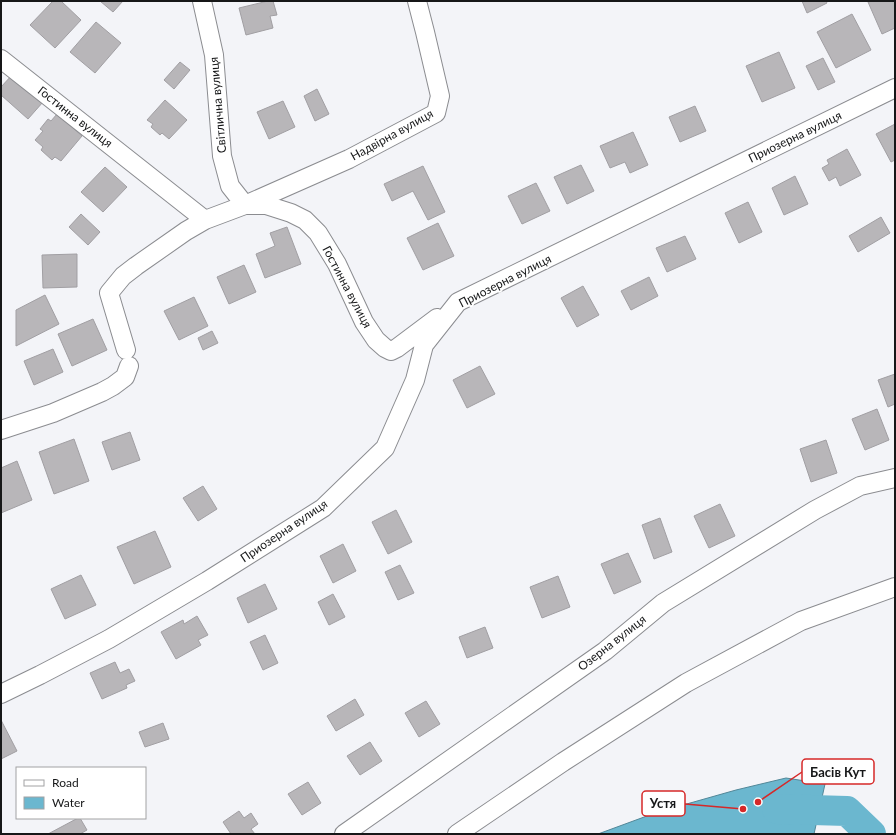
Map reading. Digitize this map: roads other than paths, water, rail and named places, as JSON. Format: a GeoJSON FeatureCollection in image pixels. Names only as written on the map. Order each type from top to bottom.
{"type":"FeatureCollection","features":[{"type":"Feature","properties":{"kind":"street","name":"Світлична вулиця"},"geometry":{"type":"LineString","coordinates":[[202,1],[214,55],[222,156],[230,186],[245,204]]}},
{"type":"Feature","properties":{"kind":"street","name":"Надвірна вулиця"},"geometry":{"type":"LineString","coordinates":[[245,204],[350,159],[436,113],[440,96],[417,1]]}},
{"type":"Feature","properties":{"kind":"street","name":"Гостинна вулиця"},"geometry":{"type":"LineString","coordinates":[[1,59],[205,220]]}},
{"type":"Feature","properties":{"kind":"street","name":"Приозерна вулиця"},"geometry":{"type":"LineString","coordinates":[[1,694],[109,639],[213,578],[323,508],[385,448],[415,380],[424,345],[458,302],[895,88]]}},
{"type":"Feature","properties":{"kind":"street","name":"Гостинна вулиця"},"geometry":{"type":"LineString","coordinates":[[1,430],[53,413],[102,392],[125,377],[127,358],[109,293],[123,276],[186,231],[205,220],[245,204],[266,205],[291,213],[305,220],[318,233],[337,264],[364,322],[376,340],[391,351],[458,302]]}},
{"type":"Feature","properties":{"kind":"street","name":"Озерна вулиця"},"geometry":{"type":"LineString","coordinates":[[344,834],[605,651],[663,603],[815,510],[860,486],[895,478]]}},
{"type":"Feature","properties":{"kind":"street"},"geometry":{"type":"LineString","coordinates":[[457,834],[563,762],[686,683],[801,622],[895,587]]}},
{"type":"Feature","properties":{"kind":"water"},"geometry":{"type":"Polygon","coordinates":[[[786,778],[825,784],[814,834],[598,834],[655,813],[736,790],[786,778]]]}},
{"type":"Feature","properties":{"kind":"waterway"},"geometry":{"type":"LineString","coordinates":[[777,809],[847,811],[871,834]]}},
{"type":"Feature","properties":{"kind":"place","name":"Басів Кут"},"geometry":{"type":"Point","coordinates":[758,802]}},
{"type":"Feature","properties":{"kind":"place","name":"Устя"},"geometry":{"type":"Point","coordinates":[743,809]}}]}
